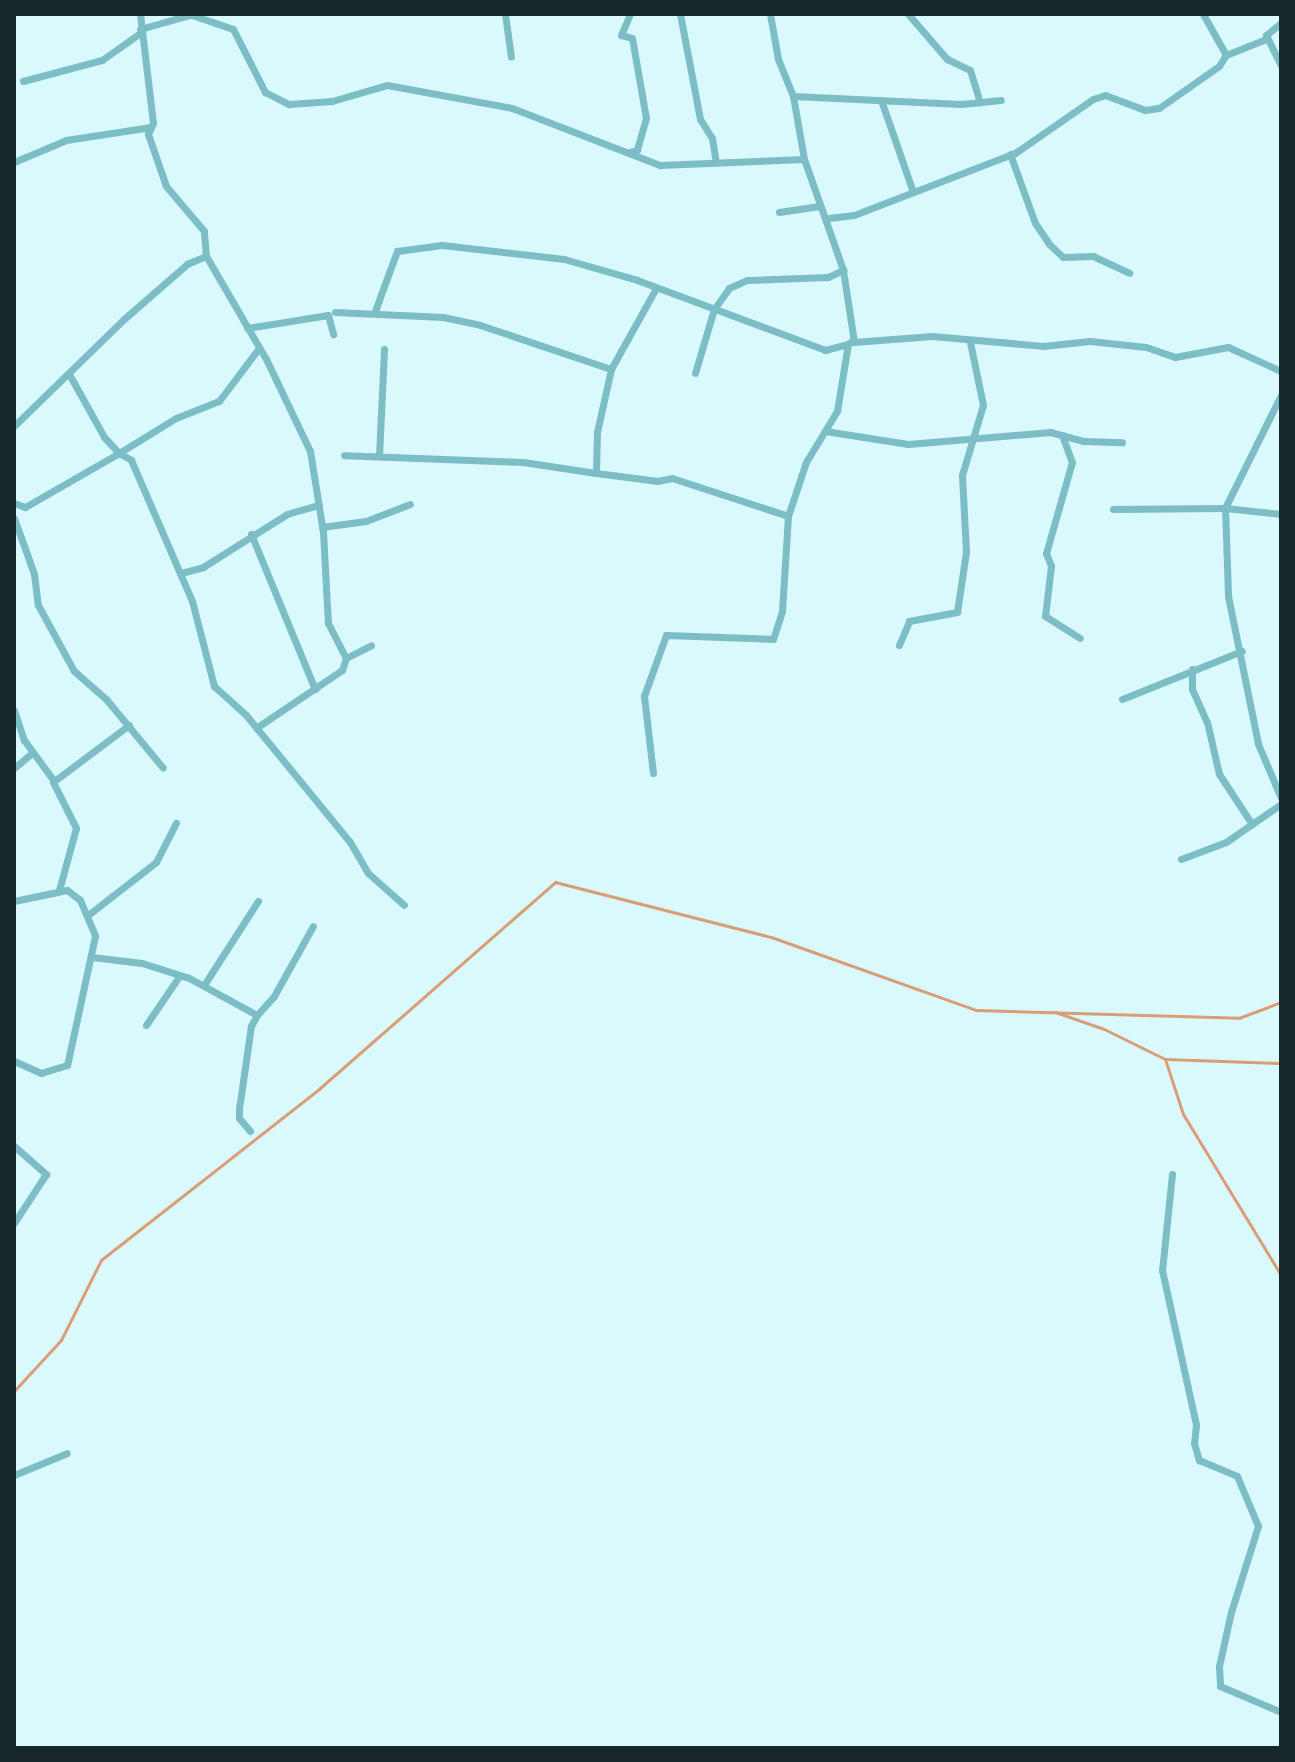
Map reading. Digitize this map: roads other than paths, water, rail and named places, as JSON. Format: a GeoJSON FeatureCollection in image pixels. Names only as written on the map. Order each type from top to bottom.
{"type":"FeatureCollection","features":[{"type":"Feature","properties":{"kind":"street"},"geometry":{"type":"LineString","coordinates":[[140,14],[151,127],[148,134],[166,186],[204,231],[206,256],[259,348],[310,451],[322,527],[328,623],[346,658]]}},
{"type":"Feature","properties":{"kind":"street"},"geometry":{"type":"LineString","coordinates":[[23,81],[102,60],[140,31],[189,14],[233,29],[273,100],[289,104],[332,101],[387,85],[512,108],[660,165],[804,159]]}},
{"type":"Feature","properties":{"kind":"street"},"geometry":{"type":"LineString","coordinates":[[505,14],[511,57]]}},
{"type":"Feature","properties":{"kind":"street"},"geometry":{"type":"LineString","coordinates":[[629,152],[637,150],[646,118],[632,38],[621,35],[630,14]]}},
{"type":"Feature","properties":{"kind":"street"},"geometry":{"type":"LineString","coordinates":[[680,14],[700,119],[712,138],[716,162]]}},
{"type":"Feature","properties":{"kind":"street"},"geometry":{"type":"LineString","coordinates":[[653,773],[644,696],[666,635],[773,639],[782,611],[788,516],[806,462],[837,411],[850,342],[843,270],[829,218],[820,206],[804,159],[793,96],[778,59],[770,14]]}},
{"type":"Feature","properties":{"kind":"street"},"geometry":{"type":"LineString","coordinates":[[908,14],[947,59],[970,70],[980,102]]}},
{"type":"Feature","properties":{"kind":"street"},"geometry":{"type":"LineString","coordinates":[[1203,14],[1226,55]]}},
{"type":"Feature","properties":{"kind":"street"},"geometry":{"type":"LineString","coordinates":[[829,218],[854,215],[1010,154],[1060,119],[1081,111],[1093,99],[1126,99],[1145,110],[1166,105],[1226,55],[1266,39],[1281,23]]}},
{"type":"Feature","properties":{"kind":"street"},"geometry":{"type":"LineString","coordinates":[[1266,39],[1281,66]]}},
{"type":"Feature","properties":{"kind":"street"},"geometry":{"type":"LineString","coordinates":[[793,96],[980,102],[1001,100]]}},
{"type":"Feature","properties":{"kind":"street"},"geometry":{"type":"LineString","coordinates":[[881,100],[913,192]]}},
{"type":"Feature","properties":{"kind":"street"},"geometry":{"type":"LineString","coordinates":[[14,162],[66,140],[151,127]]}},
{"type":"Feature","properties":{"kind":"street"},"geometry":{"type":"LineString","coordinates":[[1010,154],[1035,223],[1049,244],[1063,257],[1093,256],[1129,273]]}},
{"type":"Feature","properties":{"kind":"street"},"geometry":{"type":"LineString","coordinates":[[779,212],[820,206]]}},
{"type":"Feature","properties":{"kind":"street"},"geometry":{"type":"LineString","coordinates":[[375,311],[397,251],[415,245],[564,259],[825,350],[850,342],[932,336],[970,342],[1043,346],[1090,341],[1146,347],[1175,357],[1228,347],[1273,363],[1281,371]]}},
{"type":"Feature","properties":{"kind":"street"},"geometry":{"type":"LineString","coordinates":[[14,426],[171,277],[206,256]]}},
{"type":"Feature","properties":{"kind":"street"},"geometry":{"type":"LineString","coordinates":[[695,373],[714,309],[729,288],[747,280],[828,277],[843,270]]}},
{"type":"Feature","properties":{"kind":"street"},"geometry":{"type":"LineString","coordinates":[[596,473],[597,432],[611,369],[655,290]]}},
{"type":"Feature","properties":{"kind":"street"},"geometry":{"type":"LineString","coordinates":[[335,312],[375,311],[480,325],[611,369]]}},
{"type":"Feature","properties":{"kind":"street"},"geometry":{"type":"LineString","coordinates":[[247,328],[328,315],[333,334]]}},
{"type":"Feature","properties":{"kind":"street"},"geometry":{"type":"LineString","coordinates":[[899,645],[909,621],[957,612],[966,552],[962,475],[983,405],[970,342]]}},
{"type":"Feature","properties":{"kind":"street"},"geometry":{"type":"LineString","coordinates":[[14,503],[25,507],[176,418],[219,401],[259,348]]}},
{"type":"Feature","properties":{"kind":"street"},"geometry":{"type":"LineString","coordinates":[[379,456],[384,349]]}},
{"type":"Feature","properties":{"kind":"street"},"geometry":{"type":"LineString","coordinates":[[1273,363],[1281,359]]}},
{"type":"Feature","properties":{"kind":"street"},"geometry":{"type":"LineString","coordinates":[[69,374],[104,437],[142,479],[147,503],[181,573],[202,636],[208,675],[350,842],[368,873],[404,905]]}},
{"type":"Feature","properties":{"kind":"street"},"geometry":{"type":"LineString","coordinates":[[1281,395],[1225,508],[1228,596],[1242,651],[1258,744],[1281,798]]}},
{"type":"Feature","properties":{"kind":"street"},"geometry":{"type":"LineString","coordinates":[[825,431],[908,444],[1061,433],[1084,441],[1122,442]]}},
{"type":"Feature","properties":{"kind":"street"},"geometry":{"type":"LineString","coordinates":[[1061,433],[1072,462],[1046,553],[1051,566],[1045,616],[1080,638]]}},
{"type":"Feature","properties":{"kind":"street"},"geometry":{"type":"LineString","coordinates":[[344,455],[523,462],[657,481],[672,478],[788,516]]}},
{"type":"Feature","properties":{"kind":"street"},"geometry":{"type":"LineString","coordinates":[[322,527],[366,521],[410,504]]}},
{"type":"Feature","properties":{"kind":"street"},"geometry":{"type":"LineString","coordinates":[[181,573],[203,567],[251,534],[319,505]]}},
{"type":"Feature","properties":{"kind":"street"},"geometry":{"type":"LineString","coordinates":[[1113,509],[1225,508],[1281,514]]}},
{"type":"Feature","properties":{"kind":"street"},"geometry":{"type":"LineString","coordinates":[[14,518],[34,574],[38,605],[61,649],[81,681],[129,725],[163,768]]}},
{"type":"Feature","properties":{"kind":"street"},"geometry":{"type":"LineString","coordinates":[[251,534],[315,689]]}},
{"type":"Feature","properties":{"kind":"street"},"geometry":{"type":"LineString","coordinates":[[256,728],[342,670],[346,658],[371,645]]}},
{"type":"Feature","properties":{"kind":"street"},"geometry":{"type":"LineString","coordinates":[[1122,699],[1242,651]]}},
{"type":"Feature","properties":{"kind":"street"},"geometry":{"type":"LineString","coordinates":[[1192,669],[1192,689],[1207,722],[1219,774],[1252,824]]}},
{"type":"Feature","properties":{"kind":"street"},"geometry":{"type":"LineString","coordinates":[[14,710],[32,753],[54,781],[76,828],[59,890]]}},
{"type":"Feature","properties":{"kind":"street"},"geometry":{"type":"LineString","coordinates":[[54,781],[129,725]]}},
{"type":"Feature","properties":{"kind":"street"},"geometry":{"type":"LineString","coordinates":[[14,768],[32,753]]}},
{"type":"Feature","properties":{"kind":"street"},"geometry":{"type":"LineString","coordinates":[[1181,859],[1226,842],[1281,804]]}},
{"type":"Feature","properties":{"kind":"street"},"geometry":{"type":"LineString","coordinates":[[88,915],[156,862],[176,823]]}},
{"type":"Feature","properties":{"kind":"street"},"geometry":{"type":"LineString","coordinates":[[14,901],[59,890],[75,895],[88,915],[95,936],[67,1065],[41,1073],[14,1061]]}},
{"type":"Feature","properties":{"kind":"street"},"geometry":{"type":"LineString","coordinates":[[204,985],[258,901]]}},
{"type":"Feature","properties":{"kind":"street"},"geometry":{"type":"LineString","coordinates":[[250,1131],[239,1118],[251,1026],[274,996],[313,926]]}},
{"type":"Feature","properties":{"kind":"street"},"geometry":{"type":"LineString","coordinates":[[92,957],[142,963],[180,975],[257,1015]]}},
{"type":"Feature","properties":{"kind":"street"},"geometry":{"type":"LineString","coordinates":[[146,1025],[180,975]]}},
{"type":"Feature","properties":{"kind":"street"},"geometry":{"type":"LineString","coordinates":[[14,1146],[46,1174],[14,1223]]}},
{"type":"Feature","properties":{"kind":"street"},"geometry":{"type":"LineString","coordinates":[[1172,1174],[1162,1270],[1196,1425],[1194,1443],[1199,1460],[1237,1476],[1258,1526],[1231,1612],[1219,1666],[1220,1686],[1281,1712]]}},
{"type":"Feature","properties":{"kind":"street"},"geometry":{"type":"LineString","coordinates":[[14,1475],[67,1453]]}},
{"type":"Feature","properties":{"kind":"waterway"},"geometry":{"type":"LineString","coordinates":[[14,1391],[61,1340],[101,1260],[320,1088],[555,882],[771,937],[976,1010],[1239,1018],[1281,1002]]}},
{"type":"Feature","properties":{"kind":"waterway"},"geometry":{"type":"LineString","coordinates":[[1055,1012],[1104,1029],[1165,1059],[1281,1063]]}},
{"type":"Feature","properties":{"kind":"waterway"},"geometry":{"type":"LineString","coordinates":[[1165,1059],[1183,1114],[1281,1275]]}}]}
